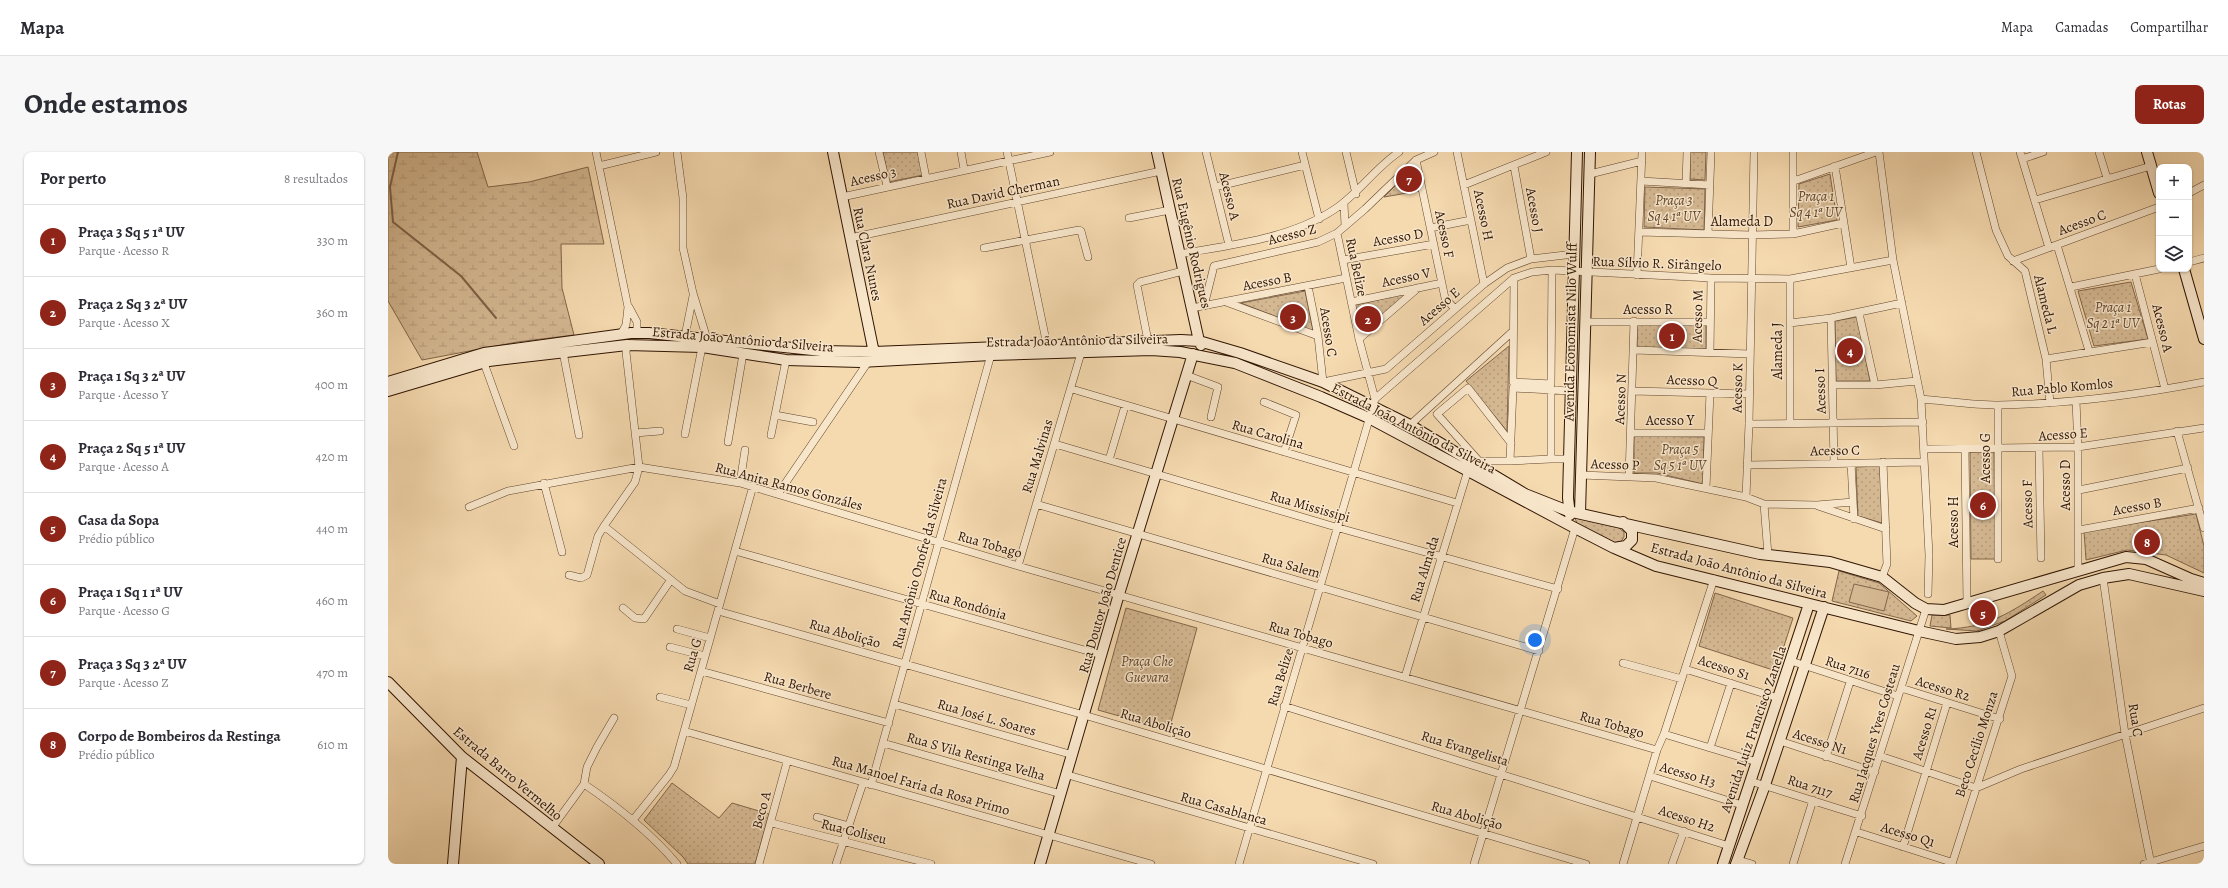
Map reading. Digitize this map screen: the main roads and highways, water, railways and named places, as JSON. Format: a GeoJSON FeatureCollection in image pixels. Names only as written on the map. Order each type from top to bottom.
{"type":"FeatureCollection","features":[{"type":"Feature","properties":{"kind":"main road","name":"Rua Clara Nunes"},"geometry":{"type":"LineString","coordinates":[[833,152],[873,359]]}},
{"type":"Feature","properties":{"kind":"main road","name":"Rua Eugênio Rodrigues"},"geometry":{"type":"LineString","coordinates":[[1157,152],[1199,341]]}},
{"type":"Feature","properties":{"kind":"main road","name":"Avenida Economista Nilo Wulff"},"geometry":{"type":"LineString","coordinates":[[1568,511],[1577,152]]}},
{"type":"Feature","properties":{"kind":"main road","name":"Avenida Economista Nilo Wulff"},"geometry":{"type":"LineString","coordinates":[[1580,513],[1590,152]]}},
{"type":"Feature","properties":{"kind":"main road"},"geometry":{"type":"LineString","coordinates":[[2147,152],[2156,183]]}},
{"type":"Feature","properties":{"kind":"main road"},"geometry":{"type":"LineString","coordinates":[[2185,272],[2204,339]]}},
{"type":"Feature","properties":{"kind":"main road"},"geometry":{"type":"LineString","coordinates":[[612,346],[637,332]]}},
{"type":"Feature","properties":{"kind":"main road","name":"Estrada João Antônio da Silveira"},"geometry":{"type":"LineString","coordinates":[[388,382],[484,353],[637,332],[685,336],[743,354],[786,360],[873,359],[992,351],[1102,348],[1151,350],[1193,354],[1235,363],[1321,397],[1475,466],[1525,494],[1546,501],[1568,511],[1768,555],[1830,562],[1882,576],[1915,603],[1926,609],[1944,610],[1966,600],[2126,557],[2146,559],[2191,579],[2204,583]]}},
{"type":"Feature","properties":{"kind":"main road","name":"Estrada João Antônio da Silveira"},"geometry":{"type":"LineString","coordinates":[[1069,349],[1081,354],[1102,348],[1148,341],[1199,341],[1280,366],[1371,402],[1575,528],[1614,548],[1656,566],[1956,639],[1980,637],[1999,632],[2079,585],[2103,578],[2129,574],[2204,591]]}},
{"type":"Feature","properties":{"kind":"main road"},"geometry":{"type":"LineString","coordinates":[[1199,341],[1204,349],[1214,358]]}},
{"type":"Feature","properties":{"kind":"main road","name":"Estrada João Antônio da Silveira"},"geometry":{"type":"LineString","coordinates":[[388,391],[484,362],[627,345],[705,343],[822,352],[873,359]]}},
{"type":"Feature","properties":{"kind":"main road","name":"Rua Doutor João Dentice"},"geometry":{"type":"LineString","coordinates":[[1040,864],[1068,775],[1119,594],[1174,420],[1193,354]]}},
{"type":"Feature","properties":{"kind":"main road"},"geometry":{"type":"LineString","coordinates":[[1321,397],[1338,400],[1358,407],[1371,402]]}},
{"type":"Feature","properties":{"kind":"main road"},"geometry":{"type":"LineString","coordinates":[[1546,501],[1558,500],[1563,497],[1568,487]]}},
{"type":"Feature","properties":{"kind":"main road"},"geometry":{"type":"LineString","coordinates":[[1568,511],[1575,528]]}},
{"type":"Feature","properties":{"kind":"main road"},"geometry":{"type":"LineString","coordinates":[[1614,548],[1626,546],[1632,540],[1632,531],[1623,522]]}},
{"type":"Feature","properties":{"kind":"main road","name":"Avenida Luiz Francisco Zanella"},"geometry":{"type":"LineString","coordinates":[[1723,864],[1809,604]]}},
{"type":"Feature","properties":{"kind":"main road","name":"Avenida Luiz Francisco Zanella"},"geometry":{"type":"LineString","coordinates":[[1737,862],[1765,785],[1824,607]]}},
{"type":"Feature","properties":{"kind":"main road","name":"Estrada Barro Vermelho"},"geometry":{"type":"LineString","coordinates":[[388,682],[462,757],[599,864]]}},
{"type":"Feature","properties":{"kind":"main road"},"geometry":{"type":"LineString","coordinates":[[453,864],[462,757]]}},
{"type":"Feature","properties":{"kind":"waterway"},"geometry":{"type":"LineString","coordinates":[[398,152],[390,187],[393,222],[461,276],[496,318]]}},
{"type":"Feature","properties":{"kind":"place","name":"Praça 3 Sq 3 2ª UV"},"geometry":{"type":"Point","coordinates":[1409,179]}},
{"type":"Feature","properties":{"kind":"place","name":"Praça 1 Sq 3 2ª UV"},"geometry":{"type":"Point","coordinates":[1293,317]}},
{"type":"Feature","properties":{"kind":"place","name":"Praça 2 Sq 3 2ª UV"},"geometry":{"type":"Point","coordinates":[1368,319]}},
{"type":"Feature","properties":{"kind":"place","name":"Praça 3 Sq 5 1ª UV"},"geometry":{"type":"Point","coordinates":[1672,336]}},
{"type":"Feature","properties":{"kind":"place","name":"Praça 2 Sq 5 1ª UV"},"geometry":{"type":"Point","coordinates":[1850,351]}},
{"type":"Feature","properties":{"kind":"place","name":"Praça 1 Sq 1 1ª UV"},"geometry":{"type":"Point","coordinates":[1983,505]}},
{"type":"Feature","properties":{"kind":"place","name":"Corpo de Bombeiros da Restinga"},"geometry":{"type":"Point","coordinates":[2147,542]}},
{"type":"Feature","properties":{"kind":"place","name":"Casa da Sopa"},"geometry":{"type":"Point","coordinates":[1983,613]}},
{"type":"Feature","properties":{"kind":"park label","name":"Praça 1 Sq 4 1ª UV"},"geometry":{"type":"Point","coordinates":[1816,204]}},
{"type":"Feature","properties":{"kind":"park label","name":"Praça 3 Sq 4 1ª UV"},"geometry":{"type":"Point","coordinates":[1674,208]}},
{"type":"Feature","properties":{"kind":"park label","name":"Praça 1 Sq 2 1ª UV"},"geometry":{"type":"Point","coordinates":[2113,316]}},
{"type":"Feature","properties":{"kind":"park label","name":"Praça 5 Sq 5 1ª UV"},"geometry":{"type":"Point","coordinates":[1680,458]}},
{"type":"Feature","properties":{"kind":"park label","name":"Praça Che Guevara"},"geometry":{"type":"Point","coordinates":[1147,670]}}]}
